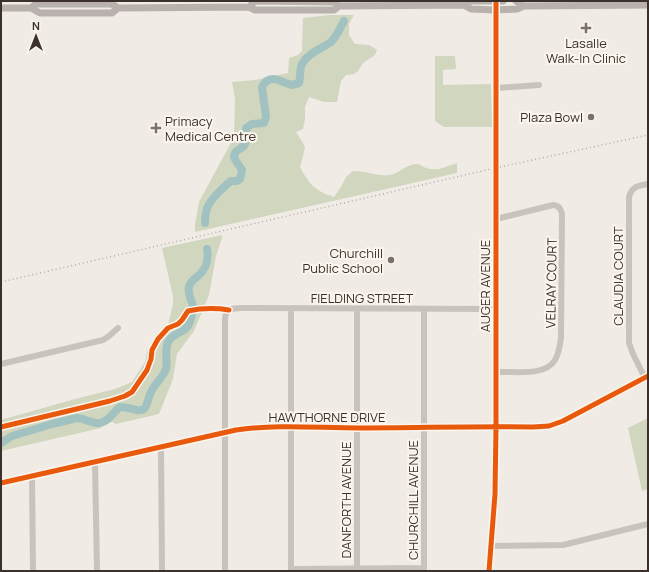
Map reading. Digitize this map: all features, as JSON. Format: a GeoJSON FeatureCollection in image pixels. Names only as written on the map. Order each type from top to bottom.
{"type":"FeatureCollection","features":[{"type":"Feature","properties":{"kind":"main road"},"geometry":{"type":"LineString","coordinates":[[249,7],[255,1],[334,2],[338,6]]}},
{"type":"Feature","properties":{"kind":"main road"},"geometry":{"type":"LineString","coordinates":[[464,5],[471,1],[503,1]]}},
{"type":"Feature","properties":{"kind":"main road"},"geometry":{"type":"LineString","coordinates":[[516,1],[524,4],[648,5]]}},
{"type":"Feature","properties":{"kind":"main road"},"geometry":{"type":"LineString","coordinates":[[1,8],[31,8],[36,4],[112,4],[118,8],[249,7],[255,10],[334,10],[338,6],[464,5],[472,9],[496,10],[517,9],[524,4]]}},
{"type":"Feature","properties":{"kind":"street"},"geometry":{"type":"LineString","coordinates":[[283,1],[283,10]]}},
{"type":"Feature","properties":{"kind":"street","name":"AUGER AVENUE"},"geometry":{"type":"LineString","coordinates":[[489,571],[495,494],[496,427],[496,1]]}},
{"type":"Feature","properties":{"kind":"street"},"geometry":{"type":"LineString","coordinates":[[496,88],[539,85]]}},
{"type":"Feature","properties":{"kind":"street","name":"CLAUDIA COURT"},"geometry":{"type":"LineString","coordinates":[[646,377],[630,349],[629,198],[630,192],[634,188],[648,184]]}},
{"type":"Feature","properties":{"kind":"street","name":"VELRAY COURT"},"geometry":{"type":"LineString","coordinates":[[496,219],[553,205],[559,207],[562,214],[561,338],[559,352],[550,366],[539,370],[531,372],[496,372]]}},
{"type":"Feature","properties":{"kind":"street","name":"FIELDING STREET"},"geometry":{"type":"LineString","coordinates":[[225,433],[225,318],[226,312],[230,310],[241,308],[496,309]]}},
{"type":"Feature","properties":{"kind":"street","name":"CHURCHILL AVENUE"},"geometry":{"type":"LineString","coordinates":[[424,308],[424,570]]}},
{"type":"Feature","properties":{"kind":"street"},"geometry":{"type":"LineString","coordinates":[[291,309],[291,570],[424,570]]}},
{"type":"Feature","properties":{"kind":"street","name":"DANFORTH AVENUE"},"geometry":{"type":"LineString","coordinates":[[357,309],[357,570]]}},
{"type":"Feature","properties":{"kind":"street"},"geometry":{"type":"LineString","coordinates":[[1,364],[103,340],[118,328]]}},
{"type":"Feature","properties":{"kind":"street","name":"HAWTHORNE DRIVE"},"geometry":{"type":"LineString","coordinates":[[1,483],[252,428],[538,427],[554,424],[572,417],[646,377]]}},
{"type":"Feature","properties":{"kind":"street"},"geometry":{"type":"LineString","coordinates":[[225,433],[225,571]]}},
{"type":"Feature","properties":{"kind":"street"},"geometry":{"type":"LineString","coordinates":[[161,447],[162,571]]}},
{"type":"Feature","properties":{"kind":"street"},"geometry":{"type":"LineString","coordinates":[[95,462],[97,571]]}},
{"type":"Feature","properties":{"kind":"street"},"geometry":{"type":"LineString","coordinates":[[32,476],[33,571]]}},
{"type":"Feature","properties":{"kind":"street"},"geometry":{"type":"LineString","coordinates":[[491,546],[562,545],[648,524]]}},
{"type":"Feature","properties":{"kind":"green space"},"geometry":{"type":"Polygon","coordinates":[[[330,15],[354,15],[349,24],[349,35],[355,44],[369,45],[377,50],[375,55],[363,63],[358,71],[354,74],[346,75],[341,81],[337,102],[324,102],[309,97],[305,107],[303,129],[296,132],[305,148],[300,167],[306,178],[317,189],[334,197],[346,177],[353,171],[388,175],[415,164],[434,169],[457,163],[457,173],[195,232],[199,202],[234,137],[235,99],[232,82],[255,80],[288,73],[289,58],[298,55],[302,51],[303,18],[330,15]]]}},
{"type":"Feature","properties":{"kind":"green space"},"geometry":{"type":"Polygon","coordinates":[[[435,56],[455,56],[456,69],[443,70],[443,85],[491,84],[492,127],[444,127],[435,121],[435,56]]]}},
{"type":"Feature","properties":{"kind":"green space"},"geometry":{"type":"Polygon","coordinates":[[[222,235],[216,256],[209,295],[194,331],[177,354],[173,379],[159,414],[116,424],[112,422],[103,425],[101,428],[1,451],[1,420],[115,389],[132,382],[145,362],[147,351],[160,332],[167,329],[173,304],[173,296],[162,248],[222,235]]]}},
{"type":"Feature","properties":{"kind":"green space"},"geometry":{"type":"Polygon","coordinates":[[[648,418],[648,489],[642,491],[628,428],[648,418]]]}},
{"type":"Feature","properties":{"kind":"waterway"},"geometry":{"type":"LineString","coordinates":[[205,223],[207,209],[213,199],[231,181],[237,181],[240,179],[242,170],[234,158],[234,154],[245,144],[246,128],[252,124],[264,123],[266,117],[262,87],[268,80],[271,79],[279,80],[291,85],[299,83],[302,64],[311,54],[331,42],[337,35],[344,21]]}},
{"type":"Feature","properties":{"kind":"waterway"},"geometry":{"type":"LineString","coordinates":[[1,443],[12,436],[77,418],[100,423],[106,420],[120,407],[139,410],[144,409],[152,389],[166,369],[166,349],[168,342],[173,336],[183,331],[190,322],[193,307],[189,287],[191,282],[205,267],[208,257],[207,249]]}},
{"type":"Feature","properties":{"kind":"railway"},"geometry":{"type":"LineString","coordinates":[[1,282],[491,169],[648,135]]}},
{"type":"Feature","properties":{"kind":"cycle path"},"geometry":{"type":"LineString","coordinates":[[489,571],[495,494],[496,427],[496,1]]}},
{"type":"Feature","properties":{"kind":"cycle path"},"geometry":{"type":"LineString","coordinates":[[1,427],[110,401],[125,396],[132,392],[147,370],[151,359],[152,350],[158,339],[168,328],[178,324],[188,311],[198,309],[229,310]]}},
{"type":"Feature","properties":{"kind":"cycle path"},"geometry":{"type":"LineString","coordinates":[[1,483],[236,430],[251,428],[549,426],[563,421],[648,376]]}},
{"type":"Feature","properties":{"kind":"place","name":"Lasalle Walk-In Clinic"},"geometry":{"type":"Point","coordinates":[586,28]}},
{"type":"Feature","properties":{"kind":"place","name":"Plaza Bowl"},"geometry":{"type":"Point","coordinates":[591,117]}},
{"type":"Feature","properties":{"kind":"place","name":"Primacy Medical Centre"},"geometry":{"type":"Point","coordinates":[156,128]}},
{"type":"Feature","properties":{"kind":"place","name":"Churchill Public School"},"geometry":{"type":"Point","coordinates":[391,260]}}]}
